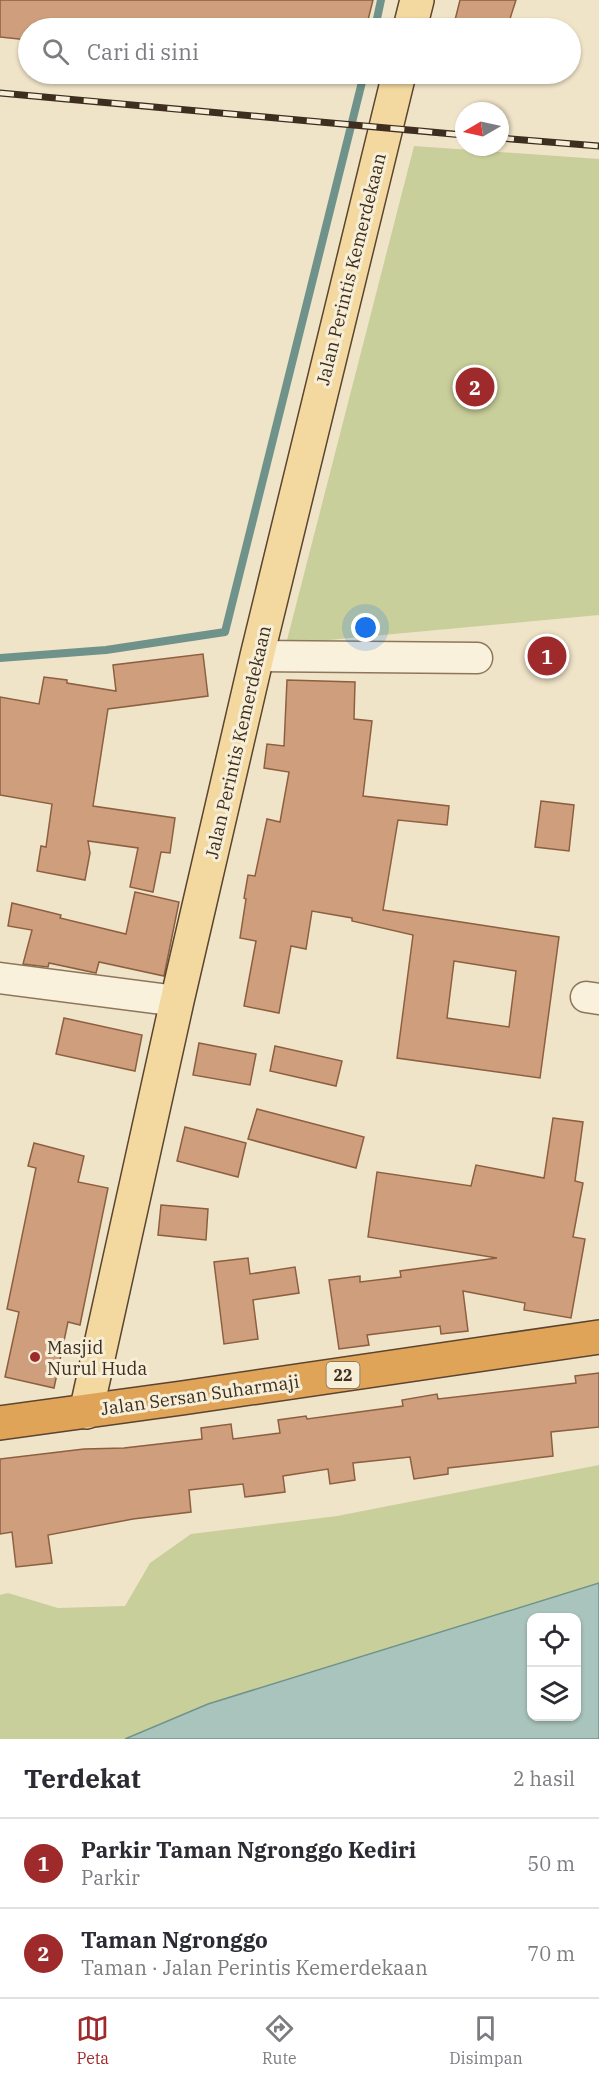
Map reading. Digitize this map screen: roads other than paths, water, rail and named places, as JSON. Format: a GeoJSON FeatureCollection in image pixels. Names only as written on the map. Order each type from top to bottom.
{"type":"FeatureCollection","features":[{"type":"Feature","properties":{"kind":"highway","name":"Jalan Sersan Suharmaji"},"geometry":{"type":"LineString","coordinates":[[86,1412],[599,1337]]}},
{"type":"Feature","properties":{"kind":"highway","name":"22"},"geometry":{"type":"LineString","coordinates":[[0,1423],[86,1412]]}},
{"type":"Feature","properties":{"kind":"main road"},"geometry":{"type":"LineString","coordinates":[[412,18],[417,0]]}},
{"type":"Feature","properties":{"kind":"main road","name":"Jalan Perintis Kemerdekaan"},"geometry":{"type":"LineString","coordinates":[[86,1412],[177,1001],[257,656],[397,84]]}},
{"type":"Feature","properties":{"kind":"street"},"geometry":{"type":"LineString","coordinates":[[257,656],[477,658]]}},
{"type":"Feature","properties":{"kind":"street"},"geometry":{"type":"LineString","coordinates":[[0,978],[177,1001]]}},
{"type":"Feature","properties":{"kind":"water"},"geometry":{"type":"Polygon","coordinates":[[[599,1583],[599,1739],[125,1739],[208,1704],[599,1583]]]}},
{"type":"Feature","properties":{"kind":"waterway"},"geometry":{"type":"LineString","coordinates":[[377,18],[381,0]]}},
{"type":"Feature","properties":{"kind":"waterway"},"geometry":{"type":"LineString","coordinates":[[0,658],[106,650],[225,632],[362,84]]}},
{"type":"Feature","properties":{"kind":"railway"},"geometry":{"type":"LineString","coordinates":[[0,93],[455,134]]}},
{"type":"Feature","properties":{"kind":"railway"},"geometry":{"type":"LineString","coordinates":[[509,139],[599,146]]}},
{"type":"Feature","properties":{"kind":"place","name":"Taman Ngronggo"},"geometry":{"type":"Point","coordinates":[475,387]}},
{"type":"Feature","properties":{"kind":"place","name":"Parkir Taman Ngronggo Kediri"},"geometry":{"type":"Point","coordinates":[547,656]}},
{"type":"Feature","properties":{"kind":"place","name":"Masjid Nurul Huda"},"geometry":{"type":"Point","coordinates":[35,1357]}}]}
